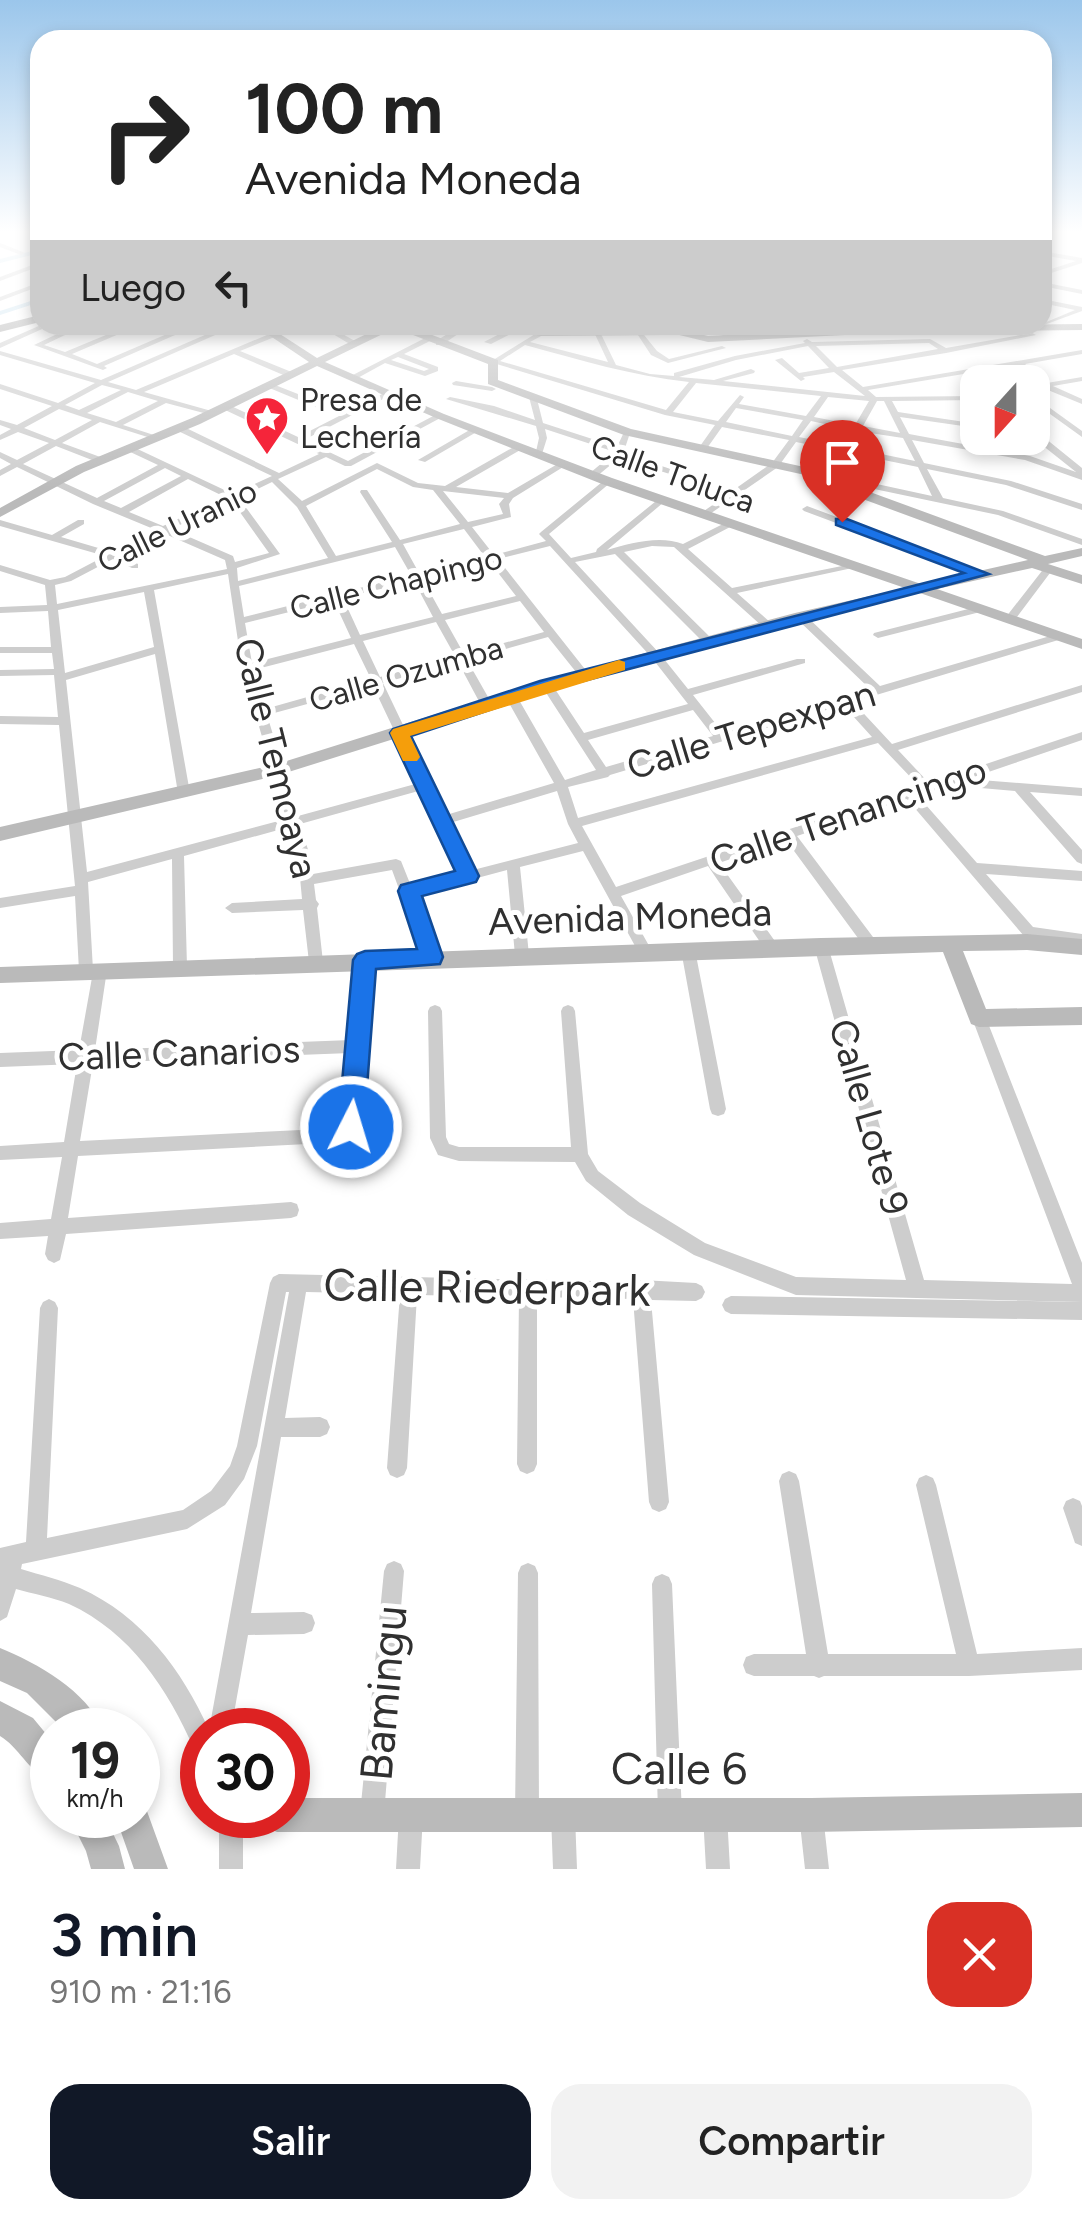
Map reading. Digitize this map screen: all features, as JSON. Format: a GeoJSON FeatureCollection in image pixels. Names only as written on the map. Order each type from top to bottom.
{"type":"FeatureCollection","features":[{"type":"Feature","properties":{"kind":"main road"},"geometry":{"type":"LineString","coordinates":[[0,327],[30,318]]}},
{"type":"Feature","properties":{"kind":"main road"},"geometry":{"type":"LineString","coordinates":[[1052,328],[1082,327]]}},
{"type":"Feature","properties":{"kind":"main road","name":"Calle Toluca"},"geometry":{"type":"LineString","coordinates":[[278,335],[318,362],[386,394],[600,478],[1081,642]]}},
{"type":"Feature","properties":{"kind":"main road"},"geometry":{"type":"LineString","coordinates":[[2,510],[100,460],[212,414],[374,335]]}},
{"type":"Feature","properties":{"kind":"main road"},"geometry":{"type":"LineString","coordinates":[[421,335],[494,362],[492,385],[628,432],[863,484],[860,490],[864,496],[1082,580]]}},
{"type":"Feature","properties":{"kind":"main road"},"geometry":{"type":"LineString","coordinates":[[690,335],[716,342],[791,335]]}},
{"type":"Feature","properties":{"kind":"main road"},"geometry":{"type":"LineString","coordinates":[[0,834],[280,769],[547,685],[800,616],[1082,552]]}},
{"type":"Feature","properties":{"kind":"main road","name":"Avenida Moneda"},"geometry":{"type":"LineString","coordinates":[[0,974],[820,946],[1026,942],[1082,947]]}},
{"type":"Feature","properties":{"kind":"main road"},"geometry":{"type":"LineString","coordinates":[[950,943],[979,1018],[1082,1016]]}},
{"type":"Feature","properties":{"kind":"main road"},"geometry":{"type":"LineString","coordinates":[[0,1664],[38,1682],[65,1708]]}},
{"type":"Feature","properties":{"kind":"main road"},"geometry":{"type":"LineString","coordinates":[[0,1717],[30,1740]]}},
{"type":"Feature","properties":{"kind":"main road","name":"Calle 6"},"geometry":{"type":"LineString","coordinates":[[310,1815],[810,1816],[1082,1810]]}},
{"type":"Feature","properties":{"kind":"main road"},"geometry":{"type":"LineString","coordinates":[[98,1838],[108,1869]]}},
{"type":"Feature","properties":{"kind":"main road"},"geometry":{"type":"LineString","coordinates":[[141,1838],[152,1869]]}},
{"type":"Feature","properties":{"kind":"street"},"geometry":{"type":"LineString","coordinates":[[1,352],[31,335]]}},
{"type":"Feature","properties":{"kind":"street"},"geometry":{"type":"LineString","coordinates":[[60,335],[38,345],[118,373]]}},
{"type":"Feature","properties":{"kind":"street"},"geometry":{"type":"LineString","coordinates":[[64,354],[111,335]]}},
{"type":"Feature","properties":{"kind":"street"},"geometry":{"type":"LineString","coordinates":[[98,366],[171,335]]}},
{"type":"Feature","properties":{"kind":"street"},"geometry":{"type":"LineString","coordinates":[[0,438],[118,373],[210,335]]}},
{"type":"Feature","properties":{"kind":"street"},"geometry":{"type":"LineString","coordinates":[[80,413],[234,351],[258,335]]}},
{"type":"Feature","properties":{"kind":"street"},"geometry":{"type":"LineString","coordinates":[[340,335],[356,344]]}},
{"type":"Feature","properties":{"kind":"street"},"geometry":{"type":"LineString","coordinates":[[351,378],[445,335]]}},
{"type":"Feature","properties":{"kind":"street"},"geometry":{"type":"LineString","coordinates":[[488,342],[498,335]]}},
{"type":"Feature","properties":{"kind":"street"},"geometry":{"type":"LineString","coordinates":[[494,362],[537,335]]}},
{"type":"Feature","properties":{"kind":"street"},"geometry":{"type":"LineString","coordinates":[[598,335],[614,368]]}},
{"type":"Feature","properties":{"kind":"street"},"geometry":{"type":"LineString","coordinates":[[648,335],[654,353],[668,361]]}},
{"type":"Feature","properties":{"kind":"street"},"geometry":{"type":"LineString","coordinates":[[679,377],[664,367],[668,361],[731,335]]}},
{"type":"Feature","properties":{"kind":"street"},"geometry":{"type":"LineString","coordinates":[[679,377],[807,335]]}},
{"type":"Feature","properties":{"kind":"street"},"geometry":{"type":"LineString","coordinates":[[814,335],[831,366],[874,399]]}},
{"type":"Feature","properties":{"kind":"street"},"geometry":{"type":"LineString","coordinates":[[843,335],[933,341],[946,351]]}},
{"type":"Feature","properties":{"kind":"street"},"geometry":{"type":"LineString","coordinates":[[788,369],[946,351],[1013,335]]}},
{"type":"Feature","properties":{"kind":"street"},"geometry":{"type":"LineString","coordinates":[[1020,363],[1038,335]]}},
{"type":"Feature","properties":{"kind":"street"},"geometry":{"type":"LineString","coordinates":[[525,343],[614,368],[694,381],[874,399],[960,398]]}},
{"type":"Feature","properties":{"kind":"street"},"geometry":{"type":"LineString","coordinates":[[234,351],[291,375]]}},
{"type":"Feature","properties":{"kind":"street"},"geometry":{"type":"LineString","coordinates":[[1,352],[212,414]]}},
{"type":"Feature","properties":{"kind":"street"},"geometry":{"type":"LineString","coordinates":[[862,389],[1082,352]]}},
{"type":"Feature","properties":{"kind":"street"},"geometry":{"type":"LineString","coordinates":[[385,361],[425,374],[435,369],[398,354]]}},
{"type":"Feature","properties":{"kind":"street"},"geometry":{"type":"LineString","coordinates":[[779,360],[824,394]]}},
{"type":"Feature","properties":{"kind":"street"},"geometry":{"type":"LineString","coordinates":[[494,362],[668,412],[1008,483],[1082,507]]}},
{"type":"Feature","properties":{"kind":"street"},"geometry":{"type":"LineString","coordinates":[[797,376],[831,366]]}},
{"type":"Feature","properties":{"kind":"street"},"geometry":{"type":"LineString","coordinates":[[709,382],[751,372]]}},
{"type":"Feature","properties":{"kind":"street"},"geometry":{"type":"LineString","coordinates":[[1050,385],[1082,380]]}},
{"type":"Feature","properties":{"kind":"street"},"geometry":{"type":"LineString","coordinates":[[668,412],[694,381]]}},
{"type":"Feature","properties":{"kind":"street"},"geometry":{"type":"LineString","coordinates":[[456,382],[492,385],[491,408]]}},
{"type":"Feature","properties":{"kind":"street"},"geometry":{"type":"LineString","coordinates":[[270,385],[328,408]]}},
{"type":"Feature","properties":{"kind":"street"},"geometry":{"type":"LineString","coordinates":[[0,386],[154,438]]}},
{"type":"Feature","properties":{"kind":"street"},"geometry":{"type":"LineString","coordinates":[[702,449],[748,386]]}},
{"type":"Feature","properties":{"kind":"street"},"geometry":{"type":"LineString","coordinates":[[1050,388],[1082,402]]}},
{"type":"Feature","properties":{"kind":"street"},"geometry":{"type":"LineString","coordinates":[[297,441],[386,394]]}},
{"type":"Feature","properties":{"kind":"street"},"geometry":{"type":"LineString","coordinates":[[704,515],[775,465],[810,420],[824,394]]}},
{"type":"Feature","properties":{"kind":"street"},"geometry":{"type":"LineString","coordinates":[[1050,395],[1067,395]]}},
{"type":"Feature","properties":{"kind":"street"},"geometry":{"type":"LineString","coordinates":[[533,397],[543,438],[538,454]]}},
{"type":"Feature","properties":{"kind":"street"},"geometry":{"type":"LineString","coordinates":[[946,398],[960,411]]}},
{"type":"Feature","properties":{"kind":"street"},"geometry":{"type":"LineString","coordinates":[[450,399],[491,408],[736,492]]}},
{"type":"Feature","properties":{"kind":"street"},"geometry":{"type":"LineString","coordinates":[[857,429],[874,399]]}},
{"type":"Feature","properties":{"kind":"street"},"geometry":{"type":"LineString","coordinates":[[887,399],[939,500]]}},
{"type":"Feature","properties":{"kind":"street"},"geometry":{"type":"LineString","coordinates":[[115,426],[164,401]]}},
{"type":"Feature","properties":{"kind":"street"},"geometry":{"type":"LineString","coordinates":[[734,405],[960,447]]}},
{"type":"Feature","properties":{"kind":"street"},"geometry":{"type":"LineString","coordinates":[[226,407],[348,464],[440,416]]}},
{"type":"Feature","properties":{"kind":"street"},"geometry":{"type":"LineString","coordinates":[[1050,410],[1082,435]]}},
{"type":"Feature","properties":{"kind":"street"},"geometry":{"type":"LineString","coordinates":[[894,414],[960,424]]}},
{"type":"Feature","properties":{"kind":"street"},"geometry":{"type":"LineString","coordinates":[[0,472],[98,420]]}},
{"type":"Feature","properties":{"kind":"street"},"geometry":{"type":"LineString","coordinates":[[0,422],[100,460]]}},
{"type":"Feature","properties":{"kind":"street"},"geometry":{"type":"LineString","coordinates":[[178,428],[276,478],[300,505],[334,560]]}},
{"type":"Feature","properties":{"kind":"street"},"geometry":{"type":"LineString","coordinates":[[422,460],[476,430]]}},
{"type":"Feature","properties":{"kind":"street"},"geometry":{"type":"LineString","coordinates":[[628,432],[619,453],[600,478],[544,534],[656,656],[721,738]]}},
{"type":"Feature","properties":{"kind":"street"},"geometry":{"type":"LineString","coordinates":[[440,489],[519,446]]}},
{"type":"Feature","properties":{"kind":"street"},"geometry":{"type":"LineString","coordinates":[[1050,447],[1082,475]]}},
{"type":"Feature","properties":{"kind":"street"},"geometry":{"type":"LineString","coordinates":[[3,612],[50,608],[149,590],[275,554],[234,498],[129,448]]}},
{"type":"Feature","properties":{"kind":"street","name":"Calle Uranio"},"geometry":{"type":"LineString","coordinates":[[93,971],[50,583],[85,572],[162,530],[326,454]]}},
{"type":"Feature","properties":{"kind":"street"},"geometry":{"type":"LineString","coordinates":[[1011,455],[1082,475]]}},
{"type":"Feature","properties":{"kind":"street"},"geometry":{"type":"LineString","coordinates":[[0,456],[232,564]]}},
{"type":"Feature","properties":{"kind":"street"},"geometry":{"type":"LineString","coordinates":[[237,584],[510,514],[504,504],[510,496],[564,464]]}},
{"type":"Feature","properties":{"kind":"street"},"geometry":{"type":"LineString","coordinates":[[96,502],[164,465]]}},
{"type":"Feature","properties":{"kind":"street"},"geometry":{"type":"LineString","coordinates":[[300,505],[377,466],[404,482],[510,496]]}},
{"type":"Feature","properties":{"kind":"street"},"geometry":{"type":"LineString","coordinates":[[121,512],[187,476]]}},
{"type":"Feature","properties":{"kind":"street"},"geometry":{"type":"LineString","coordinates":[[863,484],[1000,512],[1082,542]]}},
{"type":"Feature","properties":{"kind":"street"},"geometry":{"type":"LineString","coordinates":[[440,489],[584,675]]}},
{"type":"Feature","properties":{"kind":"street"},"geometry":{"type":"LineString","coordinates":[[364,492],[399,545],[486,704]]}},
{"type":"Feature","properties":{"kind":"street"},"geometry":{"type":"LineString","coordinates":[[596,555],[662,500]]}},
{"type":"Feature","properties":{"kind":"street"},"geometry":{"type":"LineString","coordinates":[[807,509],[981,574]]}},
{"type":"Feature","properties":{"kind":"street"},"geometry":{"type":"LineString","coordinates":[[55,537],[80,522]]}},
{"type":"Feature","properties":{"kind":"street"},"geometry":{"type":"LineString","coordinates":[[0,523],[112,555],[135,566]]}},
{"type":"Feature","properties":{"kind":"street"},"geometry":{"type":"LineString","coordinates":[[684,547],[729,524]]}},
{"type":"Feature","properties":{"kind":"street"},"geometry":{"type":"LineString","coordinates":[[569,561],[662,542],[684,547],[767,625]]}},
{"type":"Feature","properties":{"kind":"street","name":"Calle Chapingo"},"geometry":{"type":"LineString","coordinates":[[240,621],[551,543]]}},
{"type":"Feature","properties":{"kind":"street"},"geometry":{"type":"LineString","coordinates":[[617,550],[708,640]]}},
{"type":"Feature","properties":{"kind":"street","name":"Calle Temoaya"},"geometry":{"type":"LineString","coordinates":[[232,564],[247,668],[280,769],[309,880],[316,962]]}},
{"type":"Feature","properties":{"kind":"street"},"geometry":{"type":"LineString","coordinates":[[1010,620],[1041,564]]}},
{"type":"Feature","properties":{"kind":"street"},"geometry":{"type":"LineString","coordinates":[[732,590],[854,565]]}},
{"type":"Feature","properties":{"kind":"street"},"geometry":{"type":"LineString","coordinates":[[0,568],[50,583]]}},
{"type":"Feature","properties":{"kind":"street"},"geometry":{"type":"LineString","coordinates":[[149,590],[184,793]]}},
{"type":"Feature","properties":{"kind":"street"},"geometry":{"type":"LineString","coordinates":[[247,668],[522,597]]}},
{"type":"Feature","properties":{"kind":"street"},"geometry":{"type":"LineString","coordinates":[[338,598],[468,876]]}},
{"type":"Feature","properties":{"kind":"street"},"geometry":{"type":"LineString","coordinates":[[878,635],[980,609]]}},
{"type":"Feature","properties":{"kind":"street"},"geometry":{"type":"LineString","coordinates":[[800,616],[878,691]]}},
{"type":"Feature","properties":{"kind":"street","name":"Calle Ozumba"},"geometry":{"type":"LineString","coordinates":[[262,714],[551,633]]}},
{"type":"Feature","properties":{"kind":"street","name":"Calle Tepexpan"},"geometry":{"type":"LineString","coordinates":[[440,821],[1061,636]]}},
{"type":"Feature","properties":{"kind":"street"},"geometry":{"type":"LineString","coordinates":[[0,650],[56,650]]}},
{"type":"Feature","properties":{"kind":"street"},"geometry":{"type":"LineString","coordinates":[[0,673],[58,675],[159,650]]}},
{"type":"Feature","properties":{"kind":"street"},"geometry":{"type":"LineString","coordinates":[[686,694],[801,660]]}},
{"type":"Feature","properties":{"kind":"street"},"geometry":{"type":"LineString","coordinates":[[547,685],[604,774]]}},
{"type":"Feature","properties":{"kind":"street"},"geometry":{"type":"LineString","coordinates":[[574,824],[1082,688]]}},
{"type":"Feature","properties":{"kind":"street"},"geometry":{"type":"LineString","coordinates":[[512,696],[560,786],[574,824],[645,951]]}},
{"type":"Feature","properties":{"kind":"street"},"geometry":{"type":"LineString","coordinates":[[846,701],[928,789]]}},
{"type":"Feature","properties":{"kind":"street"},"geometry":{"type":"LineString","coordinates":[[580,738],[696,706]]}},
{"type":"Feature","properties":{"kind":"street"},"geometry":{"type":"LineString","coordinates":[[0,720],[64,721]]}},
{"type":"Feature","properties":{"kind":"street","name":"Calle Tenancingo"},"geometry":{"type":"LineString","coordinates":[[614,893],[1082,736]]}},
{"type":"Feature","properties":{"kind":"street"},"geometry":{"type":"LineString","coordinates":[[950,781],[1082,792]]}},
{"type":"Feature","properties":{"kind":"street"},"geometry":{"type":"LineString","coordinates":[[0,903],[81,884],[178,852],[423,786]]}},
{"type":"Feature","properties":{"kind":"street"},"geometry":{"type":"LineString","coordinates":[[1019,787],[1082,860]]}},
{"type":"Feature","properties":{"kind":"street"},"geometry":{"type":"LineString","coordinates":[[911,796],[1030,932],[1082,938]]}},
{"type":"Feature","properties":{"kind":"street"},"geometry":{"type":"LineString","coordinates":[[790,835],[871,946]]}},
{"type":"Feature","properties":{"kind":"street"},"geometry":{"type":"LineString","coordinates":[[409,891],[587,845]]}},
{"type":"Feature","properties":{"kind":"street"},"geometry":{"type":"LineString","coordinates":[[178,852],[180,968]]}},
{"type":"Feature","properties":{"kind":"street"},"geometry":{"type":"LineString","coordinates":[[712,861],[772,948]]}},
{"type":"Feature","properties":{"kind":"street"},"geometry":{"type":"LineString","coordinates":[[309,880],[396,864],[432,957]]}},
{"type":"Feature","properties":{"kind":"street"},"geometry":{"type":"LineString","coordinates":[[512,864],[522,955]]}},
{"type":"Feature","properties":{"kind":"street"},"geometry":{"type":"LineString","coordinates":[[973,868],[1082,876]]}},
{"type":"Feature","properties":{"kind":"street"},"geometry":{"type":"LineString","coordinates":[[232,908],[312,904]]}},
{"type":"Feature","properties":{"kind":"street","name":"Calle Lote 9"},"geometry":{"type":"LineString","coordinates":[[820,946],[917,1288]]}},
{"type":"Feature","properties":{"kind":"street"},"geometry":{"type":"LineString","coordinates":[[688,950],[718,1109]]}},
{"type":"Feature","properties":{"kind":"street"},"geometry":{"type":"LineString","coordinates":[[0,1153],[346,1135],[351,1127],[365,960]]}},
{"type":"Feature","properties":{"kind":"street"},"geometry":{"type":"LineString","coordinates":[[54,1254],[85,1058],[93,971]]}},
{"type":"Feature","properties":{"kind":"street"},"geometry":{"type":"LineString","coordinates":[[435,1011],[438,1138],[444,1150],[459,1154],[580,1155]]}},
{"type":"Feature","properties":{"kind":"street"},"geometry":{"type":"LineString","coordinates":[[568,1011],[580,1155],[592,1176],[634,1210],[700,1248],[796,1286],[1082,1290],[979,1018]]}},
{"type":"Feature","properties":{"kind":"street","name":"Calle Canarios"},"geometry":{"type":"LineString","coordinates":[[0,1060],[358,1046]]}},
{"type":"Feature","properties":{"kind":"street"},"geometry":{"type":"LineString","coordinates":[[0,1231],[291,1210]]}},
{"type":"Feature","properties":{"kind":"street"},"geometry":{"type":"LineString","coordinates":[[224,1708],[274,1428],[289,1284]]}},
{"type":"Feature","properties":{"kind":"street"},"geometry":{"type":"LineString","coordinates":[[7,1563],[36,1549],[186,1520],[211,1505],[238,1472],[248,1446],[289,1284]]}},
{"type":"Feature","properties":{"kind":"street","name":"Calle Riederpark"},"geometry":{"type":"LineString","coordinates":[[289,1284],[696,1292]]}},
{"type":"Feature","properties":{"kind":"street"},"geometry":{"type":"LineString","coordinates":[[397,1468],[409,1286]]}},
{"type":"Feature","properties":{"kind":"street"},"geometry":{"type":"LineString","coordinates":[[796,1286],[808,1306]]}},
{"type":"Feature","properties":{"kind":"street"},"geometry":{"type":"LineString","coordinates":[[528,1287],[528,1464]]}},
{"type":"Feature","properties":{"kind":"street"},"geometry":{"type":"LineString","coordinates":[[641,1289],[659,1502]]}},
{"type":"Feature","properties":{"kind":"street"},"geometry":{"type":"LineString","coordinates":[[732,1305],[1082,1312]]}},
{"type":"Feature","properties":{"kind":"street"},"geometry":{"type":"LineString","coordinates":[[36,1549],[49,1308]]}},
{"type":"Feature","properties":{"kind":"street"},"geometry":{"type":"LineString","coordinates":[[274,1428],[320,1427]]}},
{"type":"Feature","properties":{"kind":"street"},"geometry":{"type":"LineString","coordinates":[[790,1481],[819,1668]]}},
{"type":"Feature","properties":{"kind":"street"},"geometry":{"type":"LineString","coordinates":[[926,1486],[969,1665]]}},
{"type":"Feature","properties":{"kind":"street"},"geometry":{"type":"LineString","coordinates":[[1074,1508],[1082,1536]]}},
{"type":"Feature","properties":{"kind":"street"},"geometry":{"type":"LineString","coordinates":[[0,1610],[7,1563]]}},
{"type":"Feature","properties":{"kind":"street"},"geometry":{"type":"LineString","coordinates":[[7,1563],[115,1621],[153,1656],[189,1708]]}},
{"type":"Feature","properties":{"kind":"street","name":"Bamingu"},"geometry":{"type":"LineString","coordinates":[[372,1815],[394,1571]]}},
{"type":"Feature","properties":{"kind":"street"},"geometry":{"type":"LineString","coordinates":[[527,1815],[528,1573]]}},
{"type":"Feature","properties":{"kind":"street"},"geometry":{"type":"LineString","coordinates":[[662,1584],[670,1815]]}},
{"type":"Feature","properties":{"kind":"street"},"geometry":{"type":"LineString","coordinates":[[239,1624],[304,1623]]}},
{"type":"Feature","properties":{"kind":"street"},"geometry":{"type":"LineString","coordinates":[[754,1665],[819,1668],[1082,1659]]}},
{"type":"Feature","properties":{"kind":"street"},"geometry":{"type":"LineString","coordinates":[[715,1814],[718,1869]]}},
{"type":"Feature","properties":{"kind":"street"},"geometry":{"type":"LineString","coordinates":[[408,1869],[411,1815]]}},
{"type":"Feature","properties":{"kind":"street"},"geometry":{"type":"LineString","coordinates":[[563,1815],[565,1869]]}},
{"type":"Feature","properties":{"kind":"street"},"geometry":{"type":"LineString","coordinates":[[810,1816],[817,1869]]}},
{"type":"Feature","properties":{"kind":"street"},"geometry":{"type":"LineString","coordinates":[[231,1838],[232,1869]]}},
{"type":"Feature","properties":{"kind":"slow traffic"},"geometry":{"type":"LineString","coordinates":[[410,757],[400,733],[619,666]]}},
{"type":"Feature","properties":{"kind":"place","name":"Presa de Lechería"},"geometry":{"type":"Point","coordinates":[267,456]}},
{"type":"Feature","properties":{"kind":"route"},"geometry":{"type":"LineString","coordinates":[[351,1127],[365,960],[432,957],[409,891],[468,876],[400,733],[547,685],[708,640],[981,574],[842,522]]}}]}
